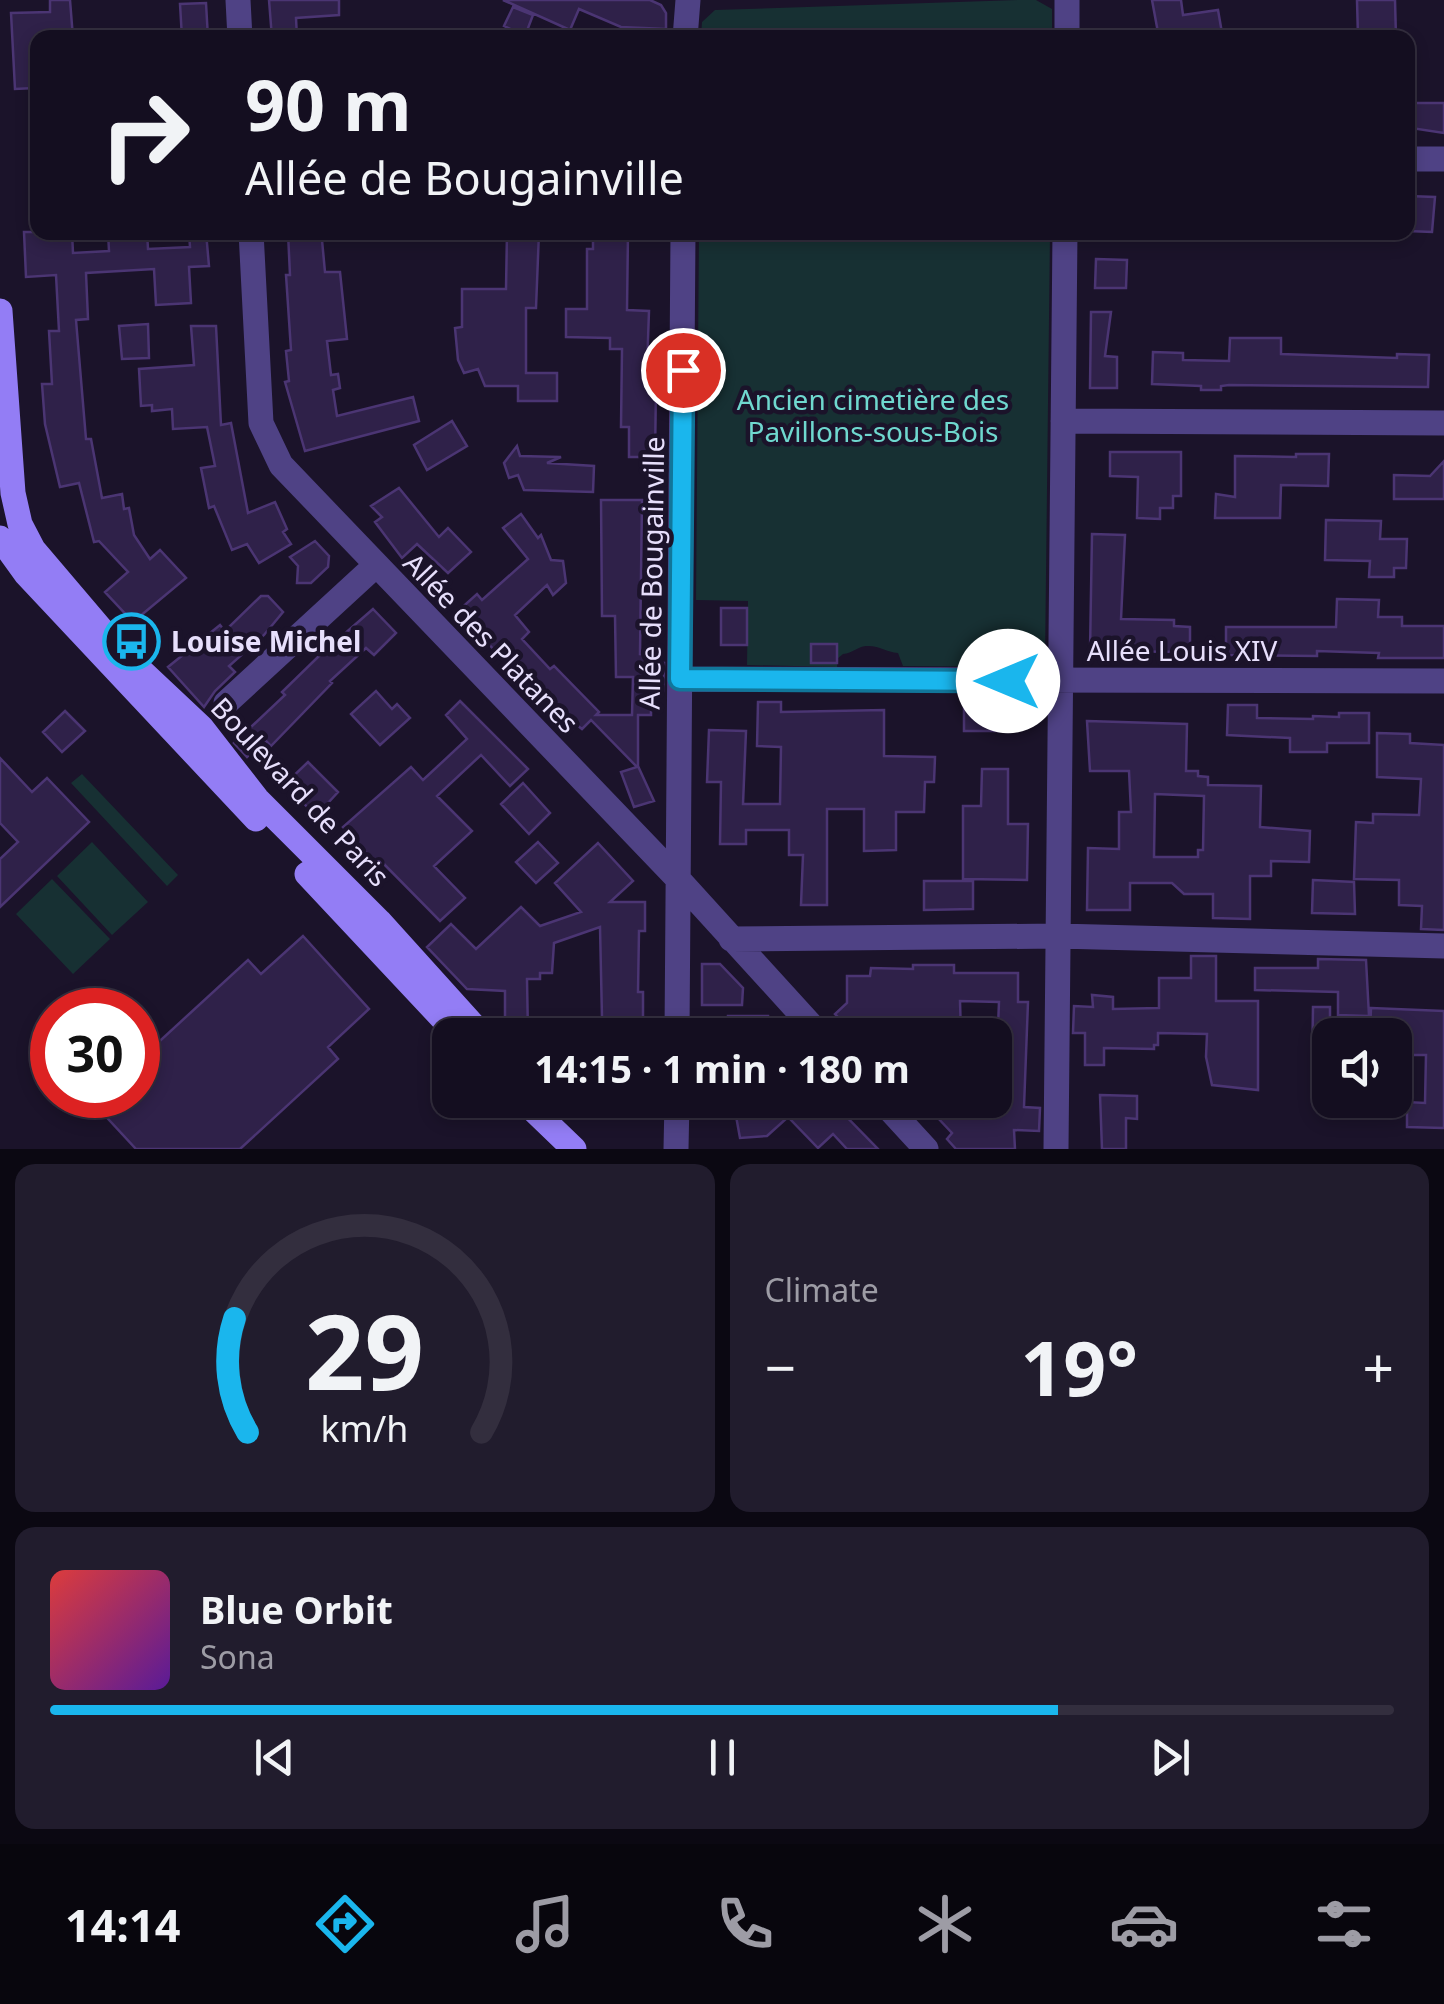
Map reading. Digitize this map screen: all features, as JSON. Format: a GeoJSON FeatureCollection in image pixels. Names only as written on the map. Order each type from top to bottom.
{"type":"FeatureCollection","features":[{"type":"Feature","properties":{"kind":"street"},"geometry":{"type":"LineString","coordinates":[[238,0],[240,30]]}},
{"type":"Feature","properties":{"kind":"street"},"geometry":{"type":"LineString","coordinates":[[686,30],[688,0]]}},
{"type":"Feature","properties":{"kind":"street"},"geometry":{"type":"LineString","coordinates":[[1067,0],[1067,30]]}},
{"type":"Feature","properties":{"kind":"street"},"geometry":{"type":"LineString","coordinates":[[1415,159],[1444,159]]}},
{"type":"Feature","properties":{"kind":"street","name":"Allée des Platanes"},"geometry":{"type":"LineString","coordinates":[[251,240],[261,423],[281,464],[678,879],[804,1018]]}},
{"type":"Feature","properties":{"kind":"street","name":"Allée de Bougainville"},"geometry":{"type":"LineString","coordinates":[[677,1018],[683,240]]}},
{"type":"Feature","properties":{"kind":"street"},"geometry":{"type":"LineString","coordinates":[[1056,1149],[1065,240]]}},
{"type":"Feature","properties":{"kind":"street","name":"Boulevard de Paris"},"geometry":{"type":"LineString","coordinates":[[0,311],[13,493],[20,524],[33,549],[118,648],[202,726],[258,799],[379,921],[467,1018]]}},
{"type":"Feature","properties":{"kind":"street"},"geometry":{"type":"LineString","coordinates":[[1063,421],[1444,423]]}},
{"type":"Feature","properties":{"kind":"street","name":"Boulevard de Paris"},"geometry":{"type":"LineString","coordinates":[[0,538],[26,574],[442,1018]]}},
{"type":"Feature","properties":{"kind":"street"},"geometry":{"type":"LineString","coordinates":[[226,703],[375,566]]}},
{"type":"Feature","properties":{"kind":"street","name":"Allée Louis XIV"},"geometry":{"type":"LineString","coordinates":[[680,679],[1444,681]]}},
{"type":"Feature","properties":{"kind":"street"},"geometry":{"type":"LineString","coordinates":[[731,939],[1058,936],[1444,946]]}},
{"type":"Feature","properties":{"kind":"street"},"geometry":{"type":"LineString","coordinates":[[542,1118],[574,1149]]}},
{"type":"Feature","properties":{"kind":"street"},"geometry":{"type":"LineString","coordinates":[[548,1118],[574,1149]]}},
{"type":"Feature","properties":{"kind":"street"},"geometry":{"type":"LineString","coordinates":[[676,1118],[676,1149]]}},
{"type":"Feature","properties":{"kind":"street"},"geometry":{"type":"LineString","coordinates":[[897,1118],[926,1149]]}},
{"type":"Feature","properties":{"kind":"green space"},"geometry":{"type":"Polygon","coordinates":[[[1036,0],[1052,9],[1052,30],[701,30],[702,22],[715,10],[1036,0]]]}},
{"type":"Feature","properties":{"kind":"green space","name":"Ancien cimetière des Pavillons-sous-Bois"},"geometry":{"type":"Polygon","coordinates":[[[699,240],[1050,240],[1045,660],[1038,667],[903,666],[898,653],[871,646],[843,654],[837,659],[837,667],[747,665],[748,601],[696,600],[699,240]]]}},
{"type":"Feature","properties":{"kind":"green space"},"geometry":{"type":"Polygon","coordinates":[[[82,774],[178,875],[167,886],[71,783],[82,774]]]}},
{"type":"Feature","properties":{"kind":"green space"},"geometry":{"type":"Polygon","coordinates":[[[92,842],[148,902],[112,935],[57,876],[92,842]]]}},
{"type":"Feature","properties":{"kind":"green space"},"geometry":{"type":"Polygon","coordinates":[[[52,879],[110,939],[73,974],[16,914],[52,879]]]}},
{"type":"Feature","properties":{"kind":"building"},"geometry":{"type":"Polygon","coordinates":[[[50,0],[70,0],[72,30],[30,30],[30,88],[15,89],[11,13],[50,12],[50,0]]]}},
{"type":"Feature","properties":{"kind":"building"},"geometry":{"type":"Polygon","coordinates":[[[269,0],[339,0],[339,15],[296,18],[297,30],[271,30],[269,0]]]}},
{"type":"Feature","properties":{"kind":"building"},"geometry":{"type":"Polygon","coordinates":[[[503,0],[650,0],[661,5],[666,13],[666,29],[621,27],[579,9],[570,30],[503,0]]]}},
{"type":"Feature","properties":{"kind":"building"},"geometry":{"type":"Polygon","coordinates":[[[1152,0],[1181,0],[1183,15],[1218,10],[1221,30],[1158,30],[1152,0]]]}},
{"type":"Feature","properties":{"kind":"building"},"geometry":{"type":"Polygon","coordinates":[[[1357,0],[1395,0],[1396,30],[1358,30],[1357,0]]]}},
{"type":"Feature","properties":{"kind":"building"},"geometry":{"type":"Polygon","coordinates":[[[206,3],[208,30],[182,30],[180,4],[206,3]]]}},
{"type":"Feature","properties":{"kind":"building"},"geometry":{"type":"Polygon","coordinates":[[[513,7],[533,15],[527,30],[504,26],[513,7]]]}},
{"type":"Feature","properties":{"kind":"building"},"geometry":{"type":"Polygon","coordinates":[[[1415,103],[1444,103],[1444,133],[1415,129],[1415,103]]]}},
{"type":"Feature","properties":{"kind":"building"},"geometry":{"type":"Polygon","coordinates":[[[1415,196],[1435,197],[1432,232],[1415,231],[1415,196]]]}},
{"type":"Feature","properties":{"kind":"building"},"geometry":{"type":"Polygon","coordinates":[[[24,232],[30,232],[30,240],[72,240],[73,253],[109,251],[108,240],[147,240],[148,249],[190,247],[190,240],[207,240],[209,266],[189,267],[191,303],[156,305],[154,269],[86,273],[88,319],[76,320],[86,439],[91,439],[102,498],[122,494],[134,535],[150,559],[160,550],[186,578],[133,622],[105,592],[128,572],[99,541],[94,542],[79,483],[60,487],[45,424],[42,384],[52,384],[49,331],[59,331],[56,275],[26,277],[24,232]]]}},
{"type":"Feature","properties":{"kind":"building"},"geometry":{"type":"Polygon","coordinates":[[[288,240],[322,240],[325,272],[340,272],[347,339],[327,341],[331,375],[338,374],[340,388],[333,390],[337,416],[413,397],[419,421],[305,451],[285,382],[289,381],[286,351],[291,350],[286,275],[290,275],[288,240]]]}},
{"type":"Feature","properties":{"kind":"building"},"geometry":{"type":"Polygon","coordinates":[[[507,240],[539,240],[536,308],[526,308],[526,373],[557,373],[557,401],[518,401],[518,386],[485,386],[478,369],[464,373],[458,360],[455,328],[462,327],[462,289],[506,289],[507,240]]]}},
{"type":"Feature","properties":{"kind":"building"},"geometry":{"type":"Polygon","coordinates":[[[593,240],[628,240],[627,310],[649,311],[647,368],[651,368],[650,387],[656,387],[655,457],[629,457],[629,427],[621,427],[622,349],[610,349],[610,338],[566,337],[566,309],[587,309],[587,249],[593,249],[593,240]]]}},
{"type":"Feature","properties":{"kind":"building"},"geometry":{"type":"Polygon","coordinates":[[[1096,259],[1127,260],[1126,288],[1095,288],[1096,259]]]}},
{"type":"Feature","properties":{"kind":"building"},"geometry":{"type":"Polygon","coordinates":[[[1091,312],[1111,312],[1105,356],[1117,357],[1117,388],[1090,388],[1091,312]]]}},
{"type":"Feature","properties":{"kind":"building"},"geometry":{"type":"Polygon","coordinates":[[[148,324],[149,358],[122,359],[119,326],[148,324]]]}},
{"type":"Feature","properties":{"kind":"building"},"geometry":{"type":"Polygon","coordinates":[[[191,326],[216,326],[221,425],[231,423],[248,513],[275,502],[287,529],[283,532],[291,544],[259,563],[247,544],[232,550],[214,506],[209,508],[201,468],[215,466],[207,427],[173,429],[172,409],[152,411],[152,405],[141,406],[139,369],[194,365],[191,326]]]}},
{"type":"Feature","properties":{"kind":"building"},"geometry":{"type":"Polygon","coordinates":[[[1230,338],[1281,338],[1281,354],[1397,358],[1397,354],[1429,355],[1428,387],[1229,385],[1221,386],[1221,390],[1201,390],[1201,386],[1152,384],[1153,352],[1183,353],[1183,360],[1229,361],[1230,338]]]}},
{"type":"Feature","properties":{"kind":"building"},"geometry":{"type":"Polygon","coordinates":[[[452,421],[467,446],[427,470],[414,445],[452,421]]]}},
{"type":"Feature","properties":{"kind":"building"},"geometry":{"type":"Polygon","coordinates":[[[517,446],[520,456],[561,457],[547,463],[594,466],[593,492],[524,490],[518,475],[509,478],[504,463],[517,446]]]}},
{"type":"Feature","properties":{"kind":"building"},"geometry":{"type":"Polygon","coordinates":[[[1110,452],[1181,452],[1181,496],[1173,496],[1173,508],[1160,508],[1160,519],[1137,518],[1138,477],[1110,476],[1110,452]]]}},
{"type":"Feature","properties":{"kind":"building"},"geometry":{"type":"Polygon","coordinates":[[[1329,454],[1328,486],[1281,485],[1280,518],[1215,518],[1216,494],[1235,497],[1235,456],[1329,454]]]}},
{"type":"Feature","properties":{"kind":"building"},"geometry":{"type":"Polygon","coordinates":[[[1444,461],[1444,499],[1394,499],[1394,475],[1430,476],[1444,461]]]}},
{"type":"Feature","properties":{"kind":"building"},"geometry":{"type":"Polygon","coordinates":[[[399,488],[439,537],[448,528],[471,552],[448,573],[417,544],[402,558],[375,522],[382,517],[371,506],[399,488]]]}},
{"type":"Feature","properties":{"kind":"building"},"geometry":{"type":"Polygon","coordinates":[[[601,500],[642,500],[640,654],[652,655],[652,662],[664,663],[663,691],[651,690],[651,715],[638,715],[638,766],[654,801],[634,807],[621,772],[637,767],[591,720],[582,729],[577,725],[572,729],[555,711],[558,708],[527,676],[523,681],[458,611],[477,594],[482,600],[528,559],[503,528],[521,514],[538,538],[541,535],[551,560],[563,561],[566,583],[553,595],[547,585],[515,615],[529,632],[522,639],[599,712],[596,715],[632,715],[633,677],[616,677],[615,616],[602,616],[601,500]]]}},
{"type":"Feature","properties":{"kind":"building"},"geometry":{"type":"Polygon","coordinates":[[[1326,520],[1381,521],[1380,539],[1407,539],[1406,568],[1394,568],[1394,577],[1369,577],[1370,561],[1325,560],[1326,520]]]}},
{"type":"Feature","properties":{"kind":"building"},"geometry":{"type":"Polygon","coordinates":[[[1092,534],[1125,535],[1121,619],[1174,620],[1174,626],[1190,627],[1190,652],[1090,651],[1092,534]]]}},
{"type":"Feature","properties":{"kind":"building"},"geometry":{"type":"Polygon","coordinates":[[[315,541],[329,556],[328,567],[311,583],[297,583],[298,566],[290,557],[315,541]]]}},
{"type":"Feature","properties":{"kind":"building"},"geometry":{"type":"Polygon","coordinates":[[[261,596],[268,596],[283,612],[229,666],[235,672],[204,707],[168,667],[220,625],[225,631],[261,596]]]}},
{"type":"Feature","properties":{"kind":"building"},"geometry":{"type":"Polygon","coordinates":[[[1337,599],[1379,600],[1378,617],[1402,617],[1402,626],[1444,626],[1444,658],[1378,658],[1379,653],[1317,651],[1317,656],[1226,655],[1226,627],[1336,627],[1337,599]]]}},
{"type":"Feature","properties":{"kind":"building"},"geometry":{"type":"Polygon","coordinates":[[[721,608],[747,608],[747,645],[721,645],[721,608]]]}},
{"type":"Feature","properties":{"kind":"building"},"geometry":{"type":"Polygon","coordinates":[[[373,609],[396,633],[374,655],[366,648],[271,746],[265,740],[247,757],[234,743],[319,656],[373,609]]]}},
{"type":"Feature","properties":{"kind":"building"},"geometry":{"type":"Polygon","coordinates":[[[811,644],[837,644],[837,663],[811,663],[811,644]]]}},
{"type":"Feature","properties":{"kind":"building"},"geometry":{"type":"Polygon","coordinates":[[[376,691],[392,709],[397,704],[410,718],[380,745],[351,714],[376,691]]]}},
{"type":"Feature","properties":{"kind":"building"},"geometry":{"type":"Polygon","coordinates":[[[460,701],[528,769],[510,786],[481,755],[437,796],[472,831],[434,866],[465,898],[440,921],[343,827],[411,767],[423,780],[467,739],[446,715],[460,701]]]}},
{"type":"Feature","properties":{"kind":"building"},"geometry":{"type":"Polygon","coordinates":[[[758,702],[781,702],[781,712],[884,710],[884,756],[935,757],[934,782],[925,782],[924,812],[896,812],[896,850],[864,851],[864,809],[827,809],[827,905],[801,905],[803,855],[789,855],[789,830],[746,830],[746,844],[720,844],[721,782],[707,782],[709,730],[746,731],[743,804],[780,804],[781,747],[757,746],[758,702]]]}},
{"type":"Feature","properties":{"kind":"building"},"geometry":{"type":"Polygon","coordinates":[[[1228,705],[1257,705],[1257,718],[1313,719],[1339,717],[1339,713],[1369,713],[1369,743],[1327,743],[1327,752],[1290,752],[1290,738],[1227,735],[1228,705]]]}},
{"type":"Feature","properties":{"kind":"building"},"geometry":{"type":"Polygon","coordinates":[[[964,708],[1010,708],[1010,731],[964,731],[964,708]]]}},
{"type":"Feature","properties":{"kind":"building"},"geometry":{"type":"Polygon","coordinates":[[[65,711],[85,731],[62,752],[43,732],[65,711]]]}},
{"type":"Feature","properties":{"kind":"building"},"geometry":{"type":"Polygon","coordinates":[[[1087,721],[1187,724],[1186,771],[1198,771],[1198,776],[1208,777],[1208,785],[1261,786],[1260,827],[1310,831],[1309,862],[1271,861],[1271,876],[1250,876],[1250,919],[1213,918],[1213,894],[1184,894],[1172,883],[1130,883],[1130,910],[1087,910],[1088,848],[1119,849],[1119,812],[1131,812],[1129,771],[1090,771],[1087,721]],[[1155,794],[1154,857],[1198,857],[1198,850],[1203,850],[1204,796],[1155,794]]]}},
{"type":"Feature","properties":{"kind":"building"},"geometry":{"type":"Polygon","coordinates":[[[1377,733],[1410,734],[1410,743],[1444,745],[1444,930],[1421,929],[1422,906],[1399,905],[1399,880],[1354,879],[1356,822],[1373,823],[1373,814],[1419,815],[1421,779],[1377,777],[1377,733]]]}},
{"type":"Feature","properties":{"kind":"building"},"geometry":{"type":"Polygon","coordinates":[[[0,758],[32,792],[47,778],[89,822],[0,907],[0,859],[18,842],[0,823],[0,758]]]}},
{"type":"Feature","properties":{"kind":"building"},"geometry":{"type":"Polygon","coordinates":[[[308,762],[338,792],[316,816],[285,784],[308,762]]]}},
{"type":"Feature","properties":{"kind":"building"},"geometry":{"type":"Polygon","coordinates":[[[982,769],[1008,769],[1008,824],[1028,824],[1027,880],[963,879],[963,806],[981,806],[982,769]]]}},
{"type":"Feature","properties":{"kind":"building"},"geometry":{"type":"Polygon","coordinates":[[[523,783],[550,813],[529,834],[501,804],[523,783]]]}},
{"type":"Feature","properties":{"kind":"building"},"geometry":{"type":"Polygon","coordinates":[[[538,842],[558,863],[536,883],[516,862],[538,842]]]}},
{"type":"Feature","properties":{"kind":"building"},"geometry":{"type":"Polygon","coordinates":[[[598,843],[633,881],[610,902],[645,902],[645,931],[639,931],[638,992],[643,992],[643,1018],[602,1018],[600,927],[554,943],[552,973],[540,973],[540,979],[527,979],[528,1018],[505,1018],[505,991],[467,989],[427,947],[451,924],[476,949],[521,907],[540,926],[581,912],[555,883],[598,843]]]}},
{"type":"Feature","properties":{"kind":"building"},"geometry":{"type":"Polygon","coordinates":[[[1313,880],[1354,882],[1355,914],[1312,913],[1313,880]]]}},
{"type":"Feature","properties":{"kind":"building"},"geometry":{"type":"Polygon","coordinates":[[[924,881],[973,881],[973,909],[924,910],[924,881]]]}},
{"type":"Feature","properties":{"kind":"building"},"geometry":{"type":"Polygon","coordinates":[[[303,936],[369,1009],[328,1047],[338,1059],[240,1149],[136,1149],[107,1118],[160,1118],[160,1041],[248,960],[261,974],[303,936]]]}},
{"type":"Feature","properties":{"kind":"building"},"geometry":{"type":"Polygon","coordinates":[[[1191,956],[1216,956],[1216,1001],[1258,1001],[1258,1090],[1212,1085],[1206,1057],[1207,1034],[1158,1033],[1154,1049],[1104,1048],[1104,1065],[1085,1065],[1085,1033],[1073,1033],[1074,1006],[1093,1007],[1092,995],[1113,997],[1113,1009],[1159,1008],[1159,978],[1191,978],[1191,956]]]}},
{"type":"Feature","properties":{"kind":"building"},"geometry":{"type":"Polygon","coordinates":[[[1318,959],[1366,960],[1369,1016],[1338,1015],[1338,992],[1255,990],[1255,968],[1318,968],[1318,959]]]}},
{"type":"Feature","properties":{"kind":"building"},"geometry":{"type":"Polygon","coordinates":[[[702,964],[720,964],[743,988],[742,1005],[702,1005],[702,964]]]}},
{"type":"Feature","properties":{"kind":"building"},"geometry":{"type":"Polygon","coordinates":[[[913,965],[954,965],[954,973],[1018,973],[1018,1002],[1028,1002],[1024,1107],[1040,1108],[1039,1131],[1014,1130],[1015,1149],[956,1149],[947,1139],[952,1133],[938,1118],[1012,1118],[1012,1018],[998,1018],[999,1002],[960,1001],[960,1018],[839,1018],[835,1014],[847,1003],[847,976],[870,976],[871,968],[913,969],[913,965]]]}},
{"type":"Feature","properties":{"kind":"building"},"geometry":{"type":"Polygon","coordinates":[[[1313,1007],[1330,1007],[1330,1018],[1313,1018],[1313,1007]]]}},
{"type":"Feature","properties":{"kind":"building"},"geometry":{"type":"Polygon","coordinates":[[[1371,1008],[1444,1011],[1444,1128],[1407,1127],[1407,1118],[1412,1118],[1412,1102],[1425,1103],[1426,1055],[1412,1055],[1412,1018],[1371,1018],[1371,1008]]]}},
{"type":"Feature","properties":{"kind":"building"},"geometry":{"type":"Polygon","coordinates":[[[728,1016],[768,1016],[768,1018],[728,1016]]]}},
{"type":"Feature","properties":{"kind":"building"},"geometry":{"type":"Polygon","coordinates":[[[1100,1095],[1137,1096],[1137,1119],[1126,1118],[1126,1149],[1102,1149],[1100,1095]]]}},
{"type":"Feature","properties":{"kind":"building"},"geometry":{"type":"Polygon","coordinates":[[[736,1118],[787,1118],[767,1136],[740,1138],[736,1118]]]}},
{"type":"Feature","properties":{"kind":"building"},"geometry":{"type":"Polygon","coordinates":[[[789,1118],[848,1118],[878,1149],[847,1149],[833,1134],[818,1148],[789,1118]]]}},
{"type":"Feature","properties":{"kind":"place","name":"Louise Michel"},"geometry":{"type":"Point","coordinates":[132,642]}},
{"type":"Feature","properties":{"kind":"route"},"geometry":{"type":"LineString","coordinates":[[683,370],[680,679],[1008,681]]}}]}
